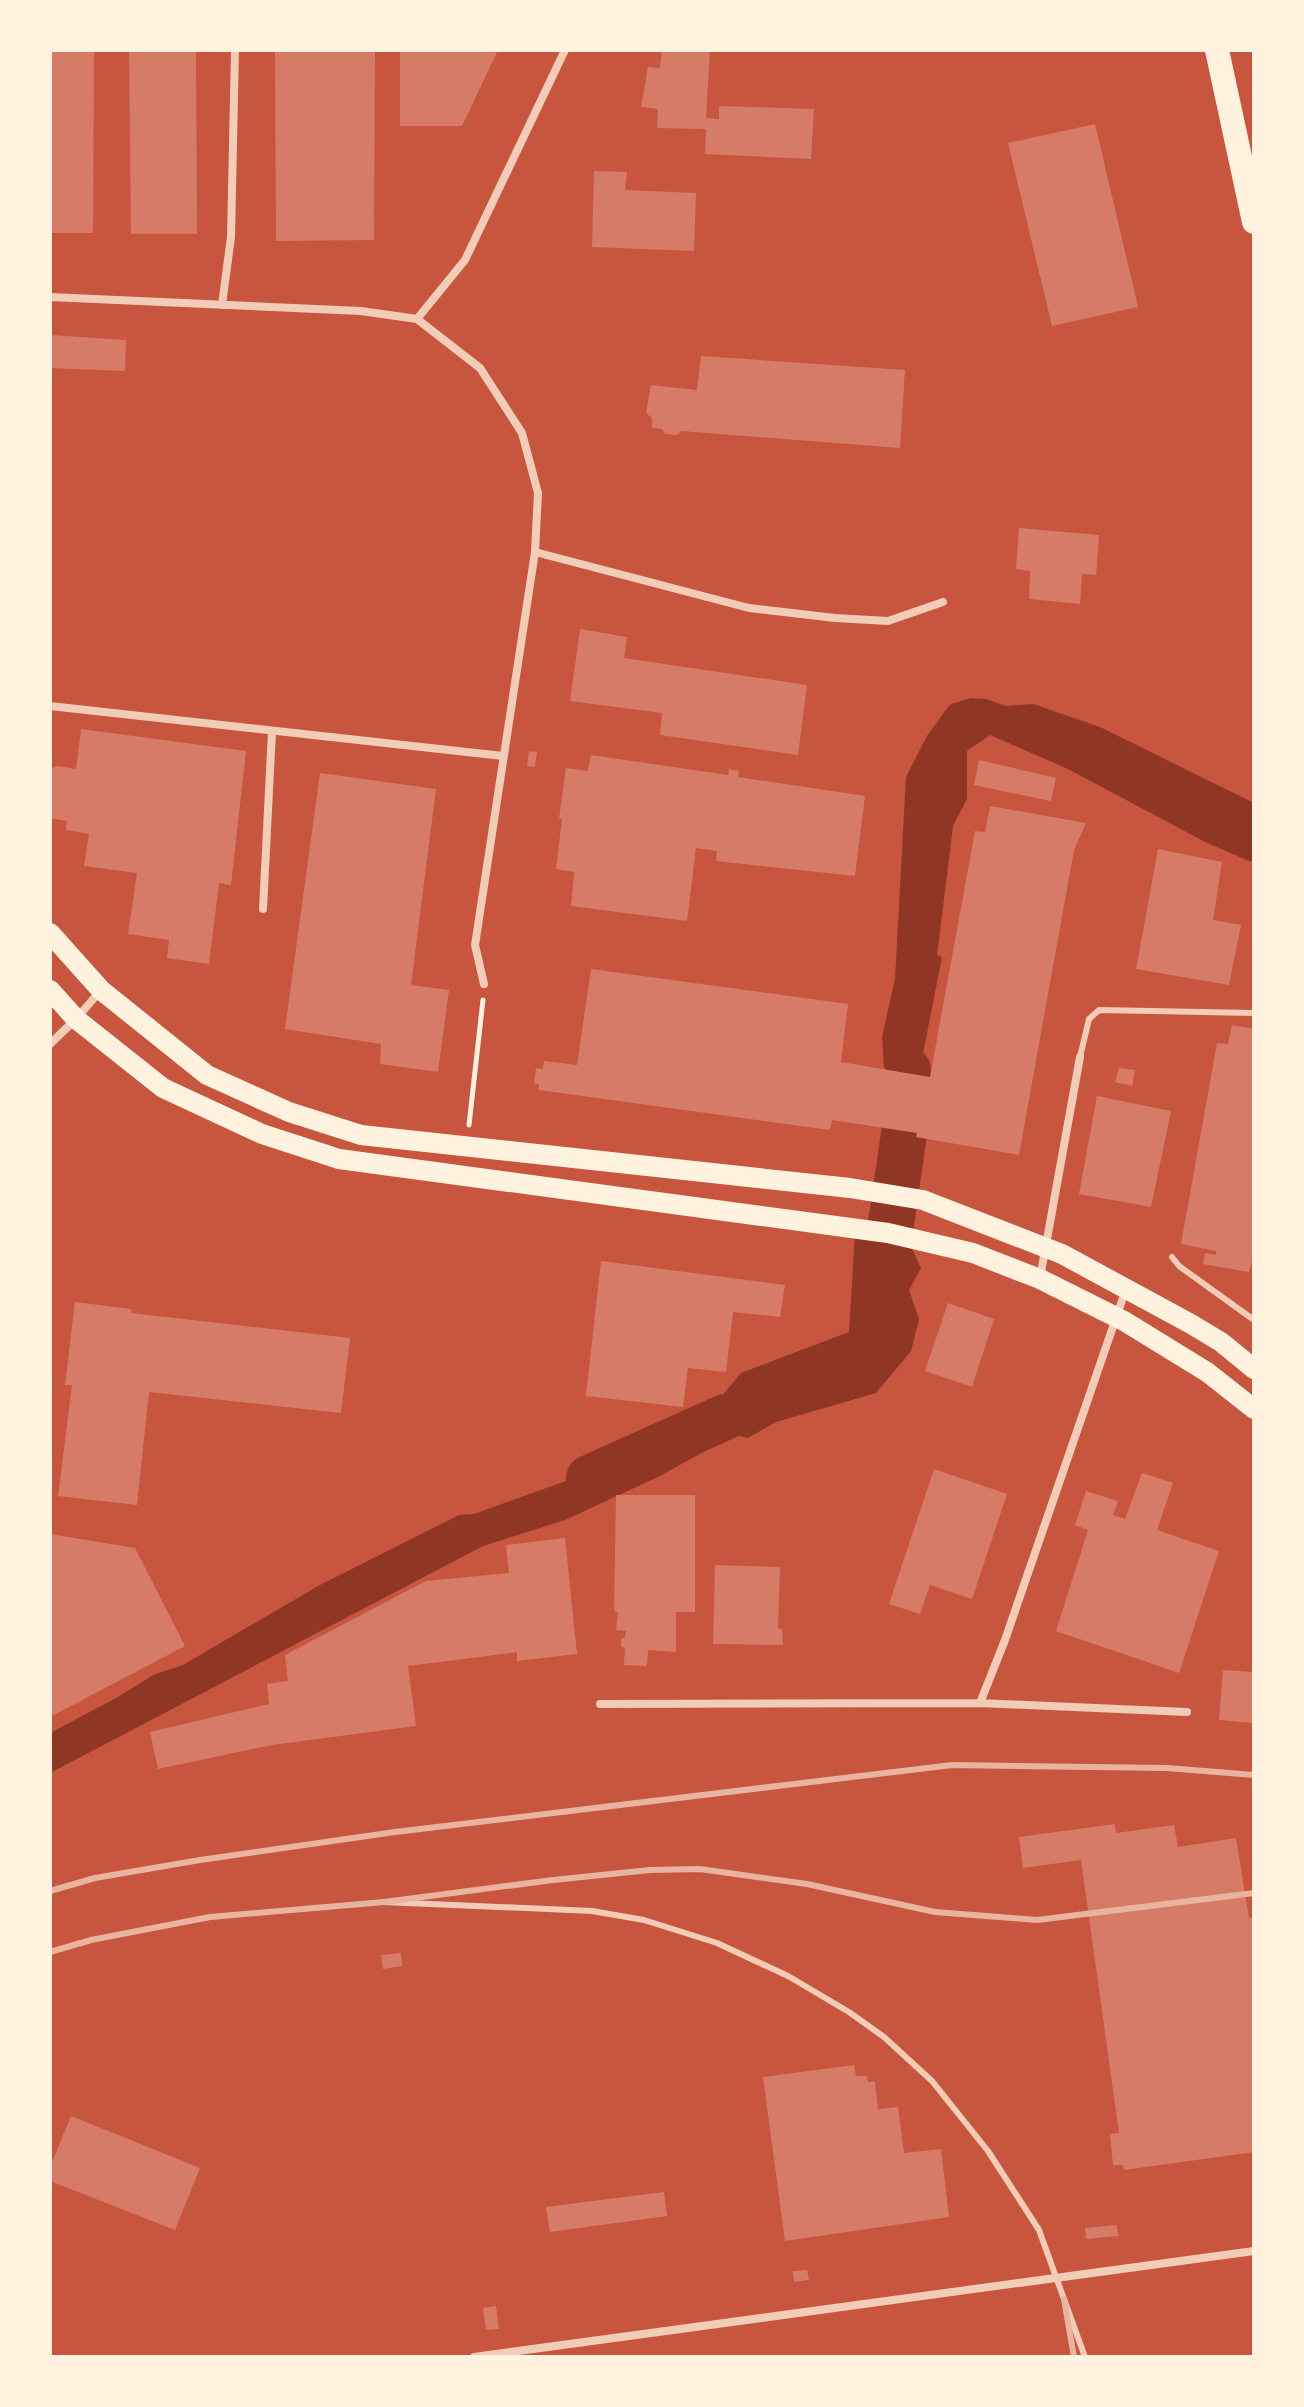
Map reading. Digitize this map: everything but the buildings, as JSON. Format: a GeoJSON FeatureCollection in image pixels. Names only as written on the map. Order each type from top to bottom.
{"type":"FeatureCollection","features":[{"type":"Feature","properties":{"kind":"highway"},"geometry":{"type":"LineString","coordinates":[[1217,50],[1254,222]]}},
{"type":"Feature","properties":{"kind":"main road"},"geometry":{"type":"LineString","coordinates":[[50,933],[101,990],[207,1075],[289,1112],[361,1135],[850,1188],[923,1200],[1047,1248],[1126,1288],[1221,1342],[1254,1369]]}},
{"type":"Feature","properties":{"kind":"main road"},"geometry":{"type":"LineString","coordinates":[[50,990],[76,1019],[163,1088],[262,1134],[339,1159],[842,1226],[917,1239],[973,1253],[1040,1279],[1117,1317],[1207,1372],[1254,1409]]}},
{"type":"Feature","properties":{"kind":"street"},"geometry":{"type":"LineString","coordinates":[[222,305],[231,237],[235,50]]}},
{"type":"Feature","properties":{"kind":"street"},"geometry":{"type":"LineString","coordinates":[[417,319],[465,260],[565,50]]}},
{"type":"Feature","properties":{"kind":"street"},"geometry":{"type":"LineString","coordinates":[[50,297],[361,311],[417,319],[480,368],[522,433],[538,493],[535,552],[475,945],[484,984]]}},
{"type":"Feature","properties":{"kind":"street"},"geometry":{"type":"LineString","coordinates":[[535,552],[763,609],[888,621],[943,602]]}},
{"type":"Feature","properties":{"kind":"street"},"geometry":{"type":"LineString","coordinates":[[50,706],[503,756]]}},
{"type":"Feature","properties":{"kind":"street"},"geometry":{"type":"LineString","coordinates":[[263,909],[272,731]]}},
{"type":"Feature","properties":{"kind":"street"},"geometry":{"type":"LineString","coordinates":[[50,1044],[101,990]]}},
{"type":"Feature","properties":{"kind":"street"},"geometry":{"type":"LineString","coordinates":[[1040,1279],[1080,1057]]}},
{"type":"Feature","properties":{"kind":"street"},"geometry":{"type":"LineString","coordinates":[[980,1703],[1005,1640],[1126,1288]]}},
{"type":"Feature","properties":{"kind":"street"},"geometry":{"type":"LineString","coordinates":[[600,1704],[980,1703],[1187,1712]]}},
{"type":"Feature","properties":{"kind":"street"},"geometry":{"type":"LineString","coordinates":[[474,2357],[1254,2251]]}},
{"type":"Feature","properties":{"kind":"lane"},"geometry":{"type":"LineString","coordinates":[[1080,1057],[1089,1019],[1099,1010],[1254,1013]]}},
{"type":"Feature","properties":{"kind":"lane"},"geometry":{"type":"LineString","coordinates":[[1172,1257],[1179,1266],[1254,1320]]}},
{"type":"Feature","properties":{"kind":"lane"},"geometry":{"type":"LineString","coordinates":[[384,1902],[592,1911],[644,1920],[717,1943],[788,1976],[849,2012],[884,2037],[932,2081],[988,2151],[1039,2230],[1085,2357]]}},
{"type":"Feature","properties":{"kind":"path"},"geometry":{"type":"LineString","coordinates":[[467,1146],[484,984]]}},
{"type":"Feature","properties":{"kind":"shaded area"},"geometry":{"type":"Polygon","coordinates":[[[971,698],[1006,706],[1033,704],[1100,727],[1254,803],[1254,863],[1207,843],[1068,769],[990,735],[967,751],[967,799],[953,826],[937,955],[942,957],[919,1074],[884,1068],[882,1037],[895,979],[906,777],[927,736],[945,711],[951,704],[971,698]]]}},
{"type":"Feature","properties":{"kind":"shaded area"},"geometry":{"type":"Polygon","coordinates":[[[855,1233],[906,1236],[921,1268],[909,1290],[919,1319],[911,1351],[876,1393],[776,1422],[748,1438],[731,1434],[710,1442],[712,1447],[660,1476],[565,1520],[483,1546],[50,1773],[50,1733],[155,1674],[183,1665],[318,1586],[459,1515],[474,1514],[664,1446],[707,1414],[741,1373],[849,1332],[855,1233]]]}},
{"type":"Feature","properties":{"kind":"waterway"},"geometry":{"type":"LineString","coordinates":[[882,1285],[907,1114],[908,1070]]}},
{"type":"Feature","properties":{"kind":"waterway"},"geometry":{"type":"LineString","coordinates":[[589,1478],[725,1417]]}},
{"type":"Feature","properties":{"kind":"railway"},"geometry":{"type":"LineString","coordinates":[[50,1891],[95,1878],[200,1860],[395,1832],[952,1765],[1167,1768],[1254,1775]]}},
{"type":"Feature","properties":{"kind":"railway"},"geometry":{"type":"LineString","coordinates":[[50,1952],[91,1940],[210,1917],[384,1902],[650,1870],[700,1869],[807,1884],[935,1912],[1037,1920],[1254,1893]]}},
{"type":"Feature","properties":{"kind":"railway"},"geometry":{"type":"LineString","coordinates":[[1064,2299],[1074,2357]]}}]}
